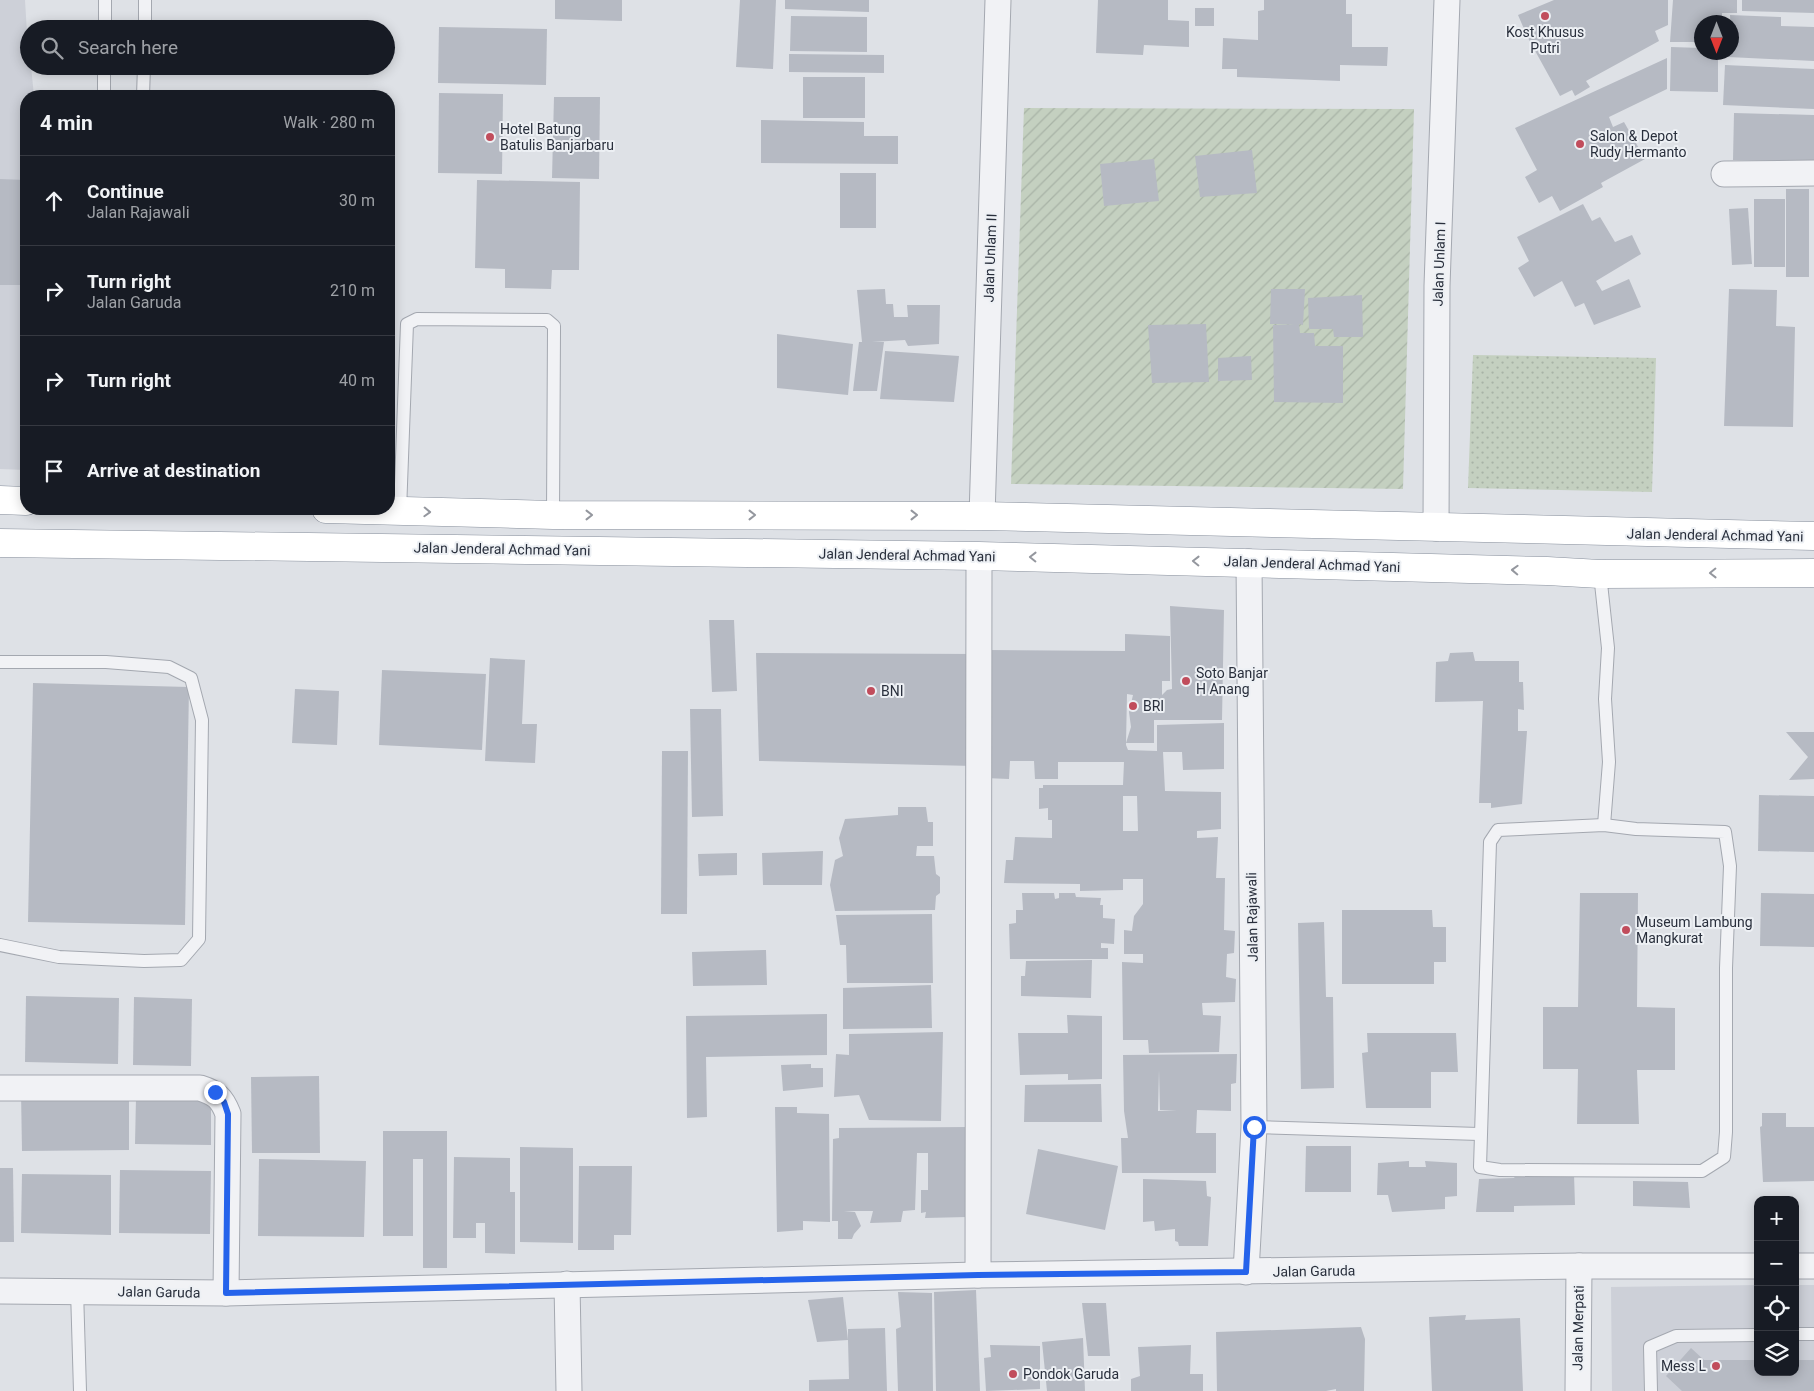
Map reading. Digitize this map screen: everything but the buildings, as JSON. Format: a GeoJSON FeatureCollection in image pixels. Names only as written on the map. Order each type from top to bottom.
{"type":"FeatureCollection","features":[{"type":"Feature","properties":{"kind":"highway"},"geometry":{"type":"LineString","coordinates":[[0,500],[20,501]]}},
{"type":"Feature","properties":{"kind":"highway","name":"Jalan Jenderal Achmad Yani"},"geometry":{"type":"LineString","coordinates":[[395,511],[553,515],[982,516],[1814,536]]}},
{"type":"Feature","properties":{"kind":"highway"},"geometry":{"type":"LineString","coordinates":[[1547,531],[1547,571]]}},
{"type":"Feature","properties":{"kind":"highway"},"geometry":{"type":"LineString","coordinates":[[1755,536],[1756,572]]}},
{"type":"Feature","properties":{"kind":"highway","name":"Jalan Jenderal Achmad Yani"},"geometry":{"type":"LineString","coordinates":[[0,543],[980,556],[1249,562],[1600,574],[1814,573]]}},
{"type":"Feature","properties":{"kind":"street","name":"Jalan Unlam II"},"geometry":{"type":"LineString","coordinates":[[982,516],[998,0]]}},
{"type":"Feature","properties":{"kind":"street","name":"Jalan Unlam I"},"geometry":{"type":"LineString","coordinates":[[1436,528],[1437,286],[1447,0]]}},
{"type":"Feature","properties":{"kind":"street"},"geometry":{"type":"LineString","coordinates":[[1724,174],[1814,173]]}},
{"type":"Feature","properties":{"kind":"street"},"geometry":{"type":"LineString","coordinates":[[978,1275],[980,556]]}},
{"type":"Feature","properties":{"kind":"street","name":"Jalan Rajawali"},"geometry":{"type":"LineString","coordinates":[[1246,1272],[1254,1127],[1249,562]]}},
{"type":"Feature","properties":{"kind":"street"},"geometry":{"type":"LineString","coordinates":[[0,1088],[200,1088],[215,1092],[224,1102],[228,1114],[226,1293]]}},
{"type":"Feature","properties":{"kind":"street","name":"Jalan Garuda"},"geometry":{"type":"LineString","coordinates":[[0,1292],[76,1290],[226,1293],[978,1275],[1579,1266],[1754,1266]]}},
{"type":"Feature","properties":{"kind":"street","name":"Jalan Merpati"},"geometry":{"type":"LineString","coordinates":[[1578,1391],[1579,1266]]}},
{"type":"Feature","properties":{"kind":"street"},"geometry":{"type":"LineString","coordinates":[[1799,1266],[1814,1266]]}},
{"type":"Feature","properties":{"kind":"street"},"geometry":{"type":"LineString","coordinates":[[567,1284],[569,1391]]}},
{"type":"Feature","properties":{"kind":"lane"},"geometry":{"type":"LineString","coordinates":[[105,20],[106,0]]}},
{"type":"Feature","properties":{"kind":"lane"},"geometry":{"type":"LineString","coordinates":[[145,0],[145,20]]}},
{"type":"Feature","properties":{"kind":"lane"},"geometry":{"type":"LineString","coordinates":[[104,75],[104,90]]}},
{"type":"Feature","properties":{"kind":"lane"},"geometry":{"type":"LineString","coordinates":[[143,90],[144,75]]}},
{"type":"Feature","properties":{"kind":"lane"},"geometry":{"type":"LineString","coordinates":[[400,511],[408,324],[417,319],[547,320],[554,326],[553,515]]}},
{"type":"Feature","properties":{"kind":"lane"},"geometry":{"type":"LineString","coordinates":[[1600,574],[1608,648],[1605,699],[1609,762],[1604,825]]}},
{"type":"Feature","properties":{"kind":"lane"},"geometry":{"type":"LineString","coordinates":[[0,662],[106,662],[169,666],[191,678],[202,720],[199,938],[181,960],[144,961],[59,957],[0,945]]}},
{"type":"Feature","properties":{"kind":"lane"},"geometry":{"type":"LineString","coordinates":[[1604,825],[1636,829],[1725,832],[1730,866],[1726,968],[1726,1132],[1724,1157],[1702,1171],[1500,1170],[1480,1167],[1479,1134],[1490,842],[1498,830],[1604,825]]}},
{"type":"Feature","properties":{"kind":"lane"},"geometry":{"type":"LineString","coordinates":[[1254,1127],[1479,1134]]}},
{"type":"Feature","properties":{"kind":"lane"},"geometry":{"type":"LineString","coordinates":[[76,1290],[80,1391]]}},
{"type":"Feature","properties":{"kind":"lane"},"geometry":{"type":"LineString","coordinates":[[1799,1334],[1814,1334]]}},
{"type":"Feature","properties":{"kind":"lane"},"geometry":{"type":"LineString","coordinates":[[1651,1391],[1650,1347],[1676,1336],[1754,1335]]}},
{"type":"Feature","properties":{"kind":"shaded area"},"geometry":{"type":"Polygon","coordinates":[[[0,0],[25,0],[26,20],[20,20],[20,75],[32,75],[33,90],[20,90],[20,470],[0,469],[0,0]]]}},
{"type":"Feature","properties":{"kind":"shaded area"},"geometry":{"type":"Polygon","coordinates":[[[1754,1285],[1754,1376],[1799,1376],[1799,1285],[1814,1285],[1814,1391],[1612,1391],[1611,1287],[1754,1285]]]}},
{"type":"Feature","properties":{"kind":"green space"},"geometry":{"type":"Polygon","coordinates":[[[1024,108],[1414,109],[1403,489],[1011,484],[1024,108]]]}},
{"type":"Feature","properties":{"kind":"green space"},"geometry":{"type":"Polygon","coordinates":[[[1473,355],[1656,358],[1652,492],[1468,488],[1473,355]]]}},
{"type":"Feature","properties":{"kind":"place","name":"Kost Khusus Putri"},"geometry":{"type":"Point","coordinates":[1545,16]}},
{"type":"Feature","properties":{"kind":"place","name":"Hotel Batung Batulis Banjarbaru"},"geometry":{"type":"Point","coordinates":[490,137]}},
{"type":"Feature","properties":{"kind":"place","name":"Salon & Depot Rudy Hermanto"},"geometry":{"type":"Point","coordinates":[1580,144]}},
{"type":"Feature","properties":{"kind":"place","name":"Soto Banjar H Anang"},"geometry":{"type":"Point","coordinates":[1186,681]}},
{"type":"Feature","properties":{"kind":"place","name":"BNI"},"geometry":{"type":"Point","coordinates":[871,691]}},
{"type":"Feature","properties":{"kind":"place","name":"BRI"},"geometry":{"type":"Point","coordinates":[1133,706]}},
{"type":"Feature","properties":{"kind":"place","name":"Museum Lambung Mangkurat"},"geometry":{"type":"Point","coordinates":[1626,930]}},
{"type":"Feature","properties":{"kind":"place","name":"Mess L"},"geometry":{"type":"Point","coordinates":[1716,1366]}},
{"type":"Feature","properties":{"kind":"place","name":"Pondok Garuda"},"geometry":{"type":"Point","coordinates":[1013,1374]}},
{"type":"Feature","properties":{"kind":"route"},"geometry":{"type":"LineString","coordinates":[[215,1092],[224,1102],[228,1114],[226,1293],[978,1275],[1246,1272],[1254,1127]]}}]}
